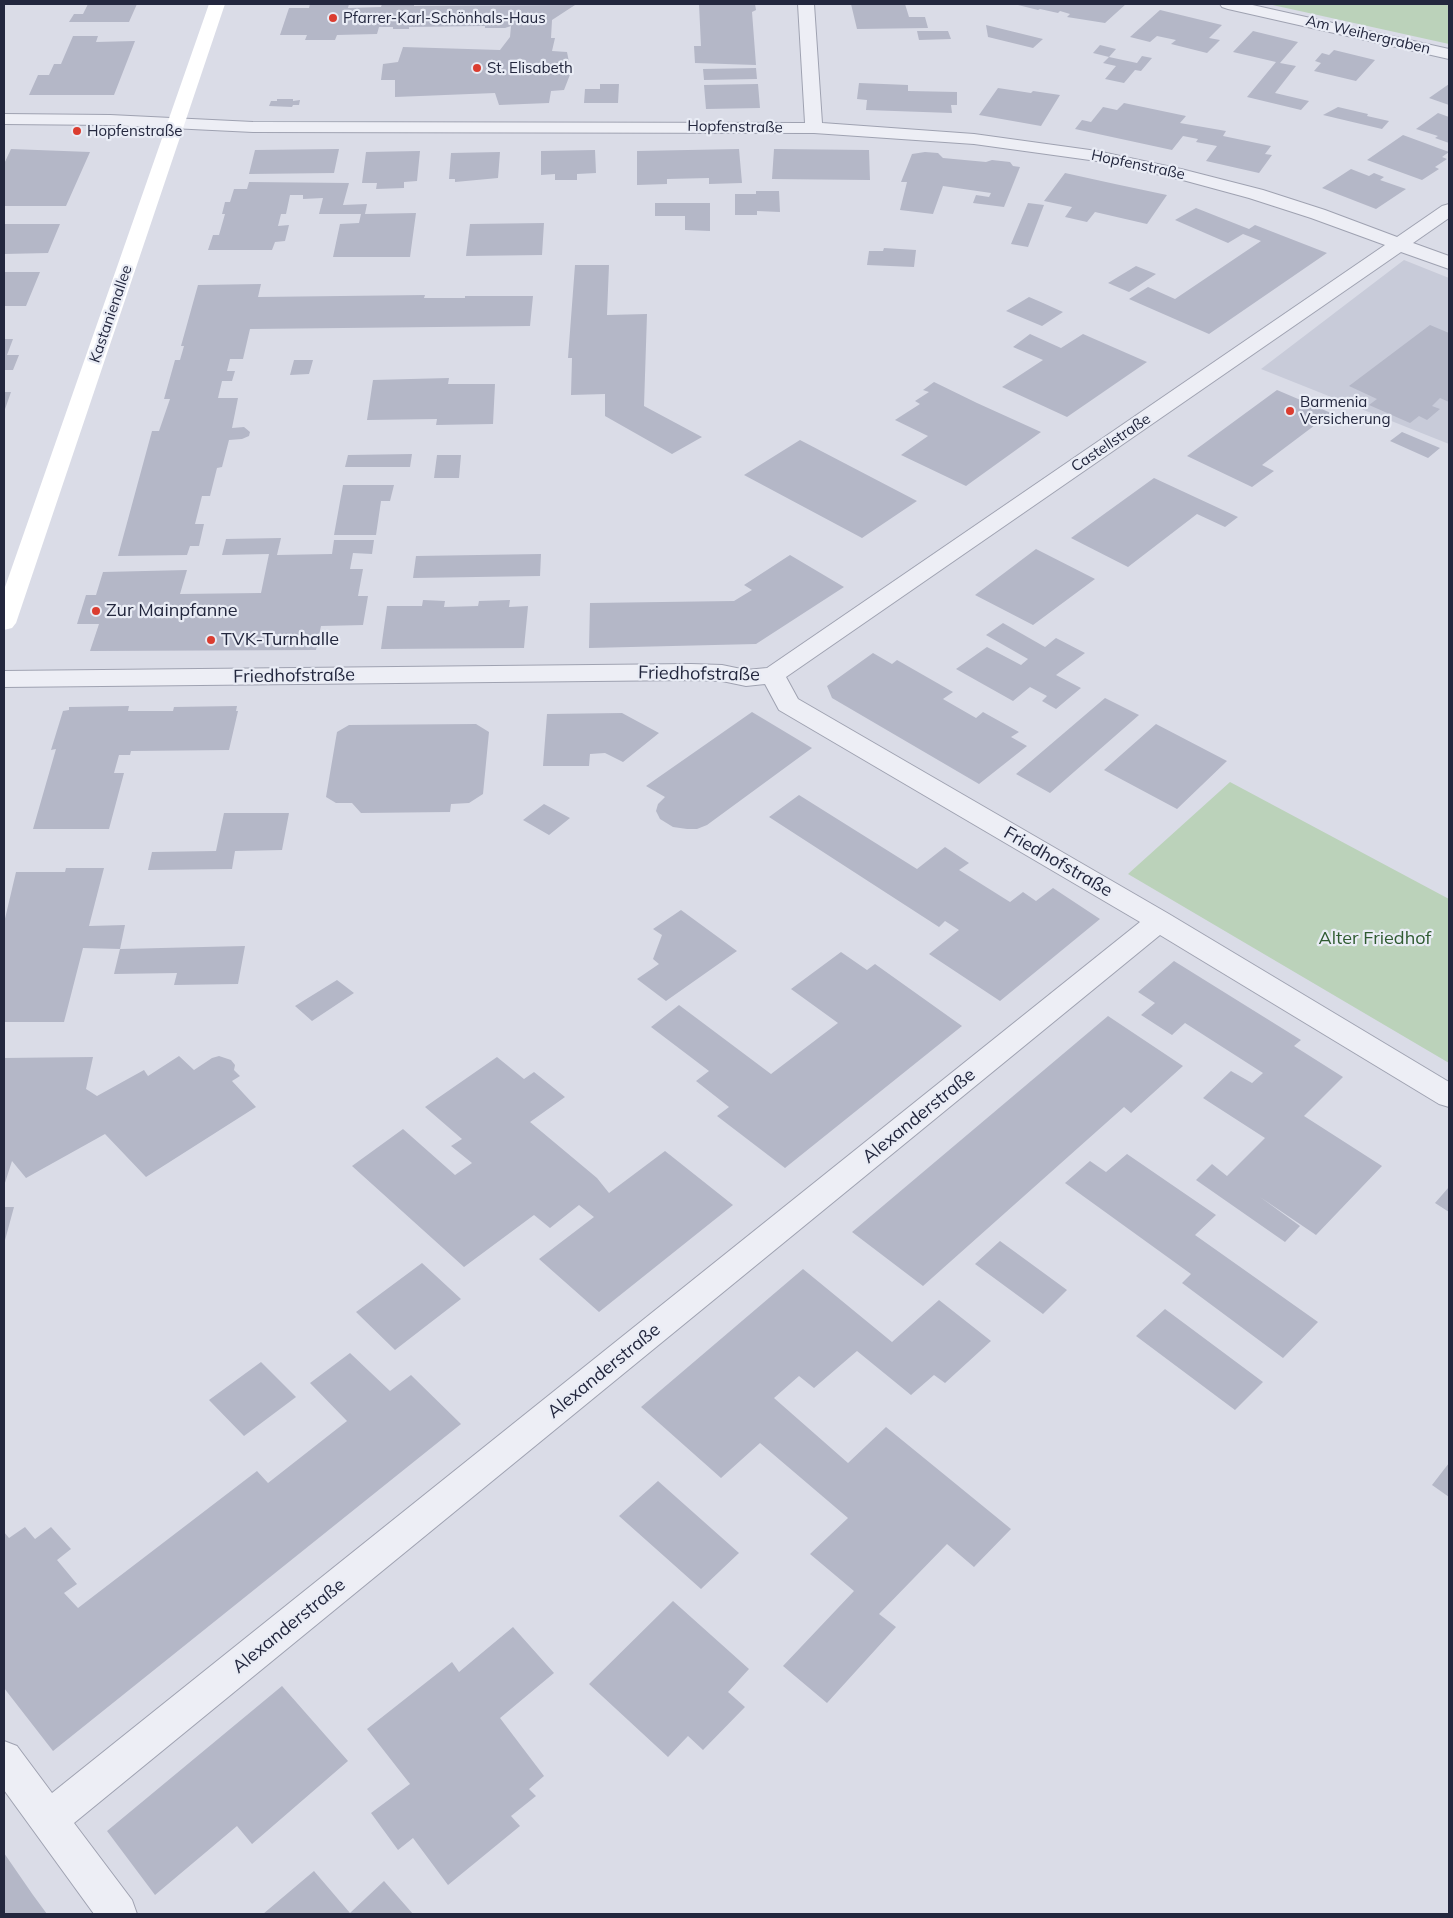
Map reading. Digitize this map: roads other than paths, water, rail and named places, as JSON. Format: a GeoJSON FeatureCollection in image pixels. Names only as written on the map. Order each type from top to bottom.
{"type":"FeatureCollection","features":[{"type":"Feature","properties":{"kind":"street","name":"Kastanienallee"},"geometry":{"type":"LineString","coordinates":[[4,623],[217,4]]}},
{"type":"Feature","properties":{"kind":"street"},"geometry":{"type":"LineString","coordinates":[[806,4],[814,128]]}},
{"type":"Feature","properties":{"kind":"street","name":"Am Weihergraben"},"geometry":{"type":"LineString","coordinates":[[1228,4],[1449,54]]}},
{"type":"Feature","properties":{"kind":"street","name":"Hopfenstraße"},"geometry":{"type":"LineString","coordinates":[[4,119],[93,119],[253,127],[685,126],[814,128],[974,139],[1097,156],[1181,174],[1256,194],[1318,214],[1449,263]]}},
{"type":"Feature","properties":{"kind":"street","name":"Castellstraße"},"geometry":{"type":"LineString","coordinates":[[773,675],[1449,210]]}},
{"type":"Feature","properties":{"kind":"street","name":"Friedhofstraße"},"geometry":{"type":"LineString","coordinates":[[4,680],[691,672],[722,673],[746,678],[773,675],[788,704],[1159,921],[1449,1096]]}},
{"type":"Feature","properties":{"kind":"street","name":"Alexanderstraße"},"geometry":{"type":"LineString","coordinates":[[48,1820],[1159,921]]}},
{"type":"Feature","properties":{"kind":"street"},"geometry":{"type":"LineString","coordinates":[[4,1759],[118,1914]]}},
{"type":"Feature","properties":{"kind":"place","name":"Pfarrer-Karl-Schönhals-Haus"},"geometry":{"type":"Point","coordinates":[333,18]}},
{"type":"Feature","properties":{"kind":"place","name":"St. Elisabeth"},"geometry":{"type":"Point","coordinates":[477,68]}},
{"type":"Feature","properties":{"kind":"place","name":"Hopfenstraße"},"geometry":{"type":"Point","coordinates":[77,131]}},
{"type":"Feature","properties":{"kind":"place","name":"Barmenia Versicherung"},"geometry":{"type":"Point","coordinates":[1290,411]}},
{"type":"Feature","properties":{"kind":"place","name":"Zur Mainpfanne"},"geometry":{"type":"Point","coordinates":[96,611]}},
{"type":"Feature","properties":{"kind":"place","name":"TVK-Turnhalle"},"geometry":{"type":"Point","coordinates":[211,640]}},
{"type":"Feature","properties":{"kind":"park label","name":"Alter Friedhof"},"geometry":{"type":"Point","coordinates":[1375,939]}}]}
